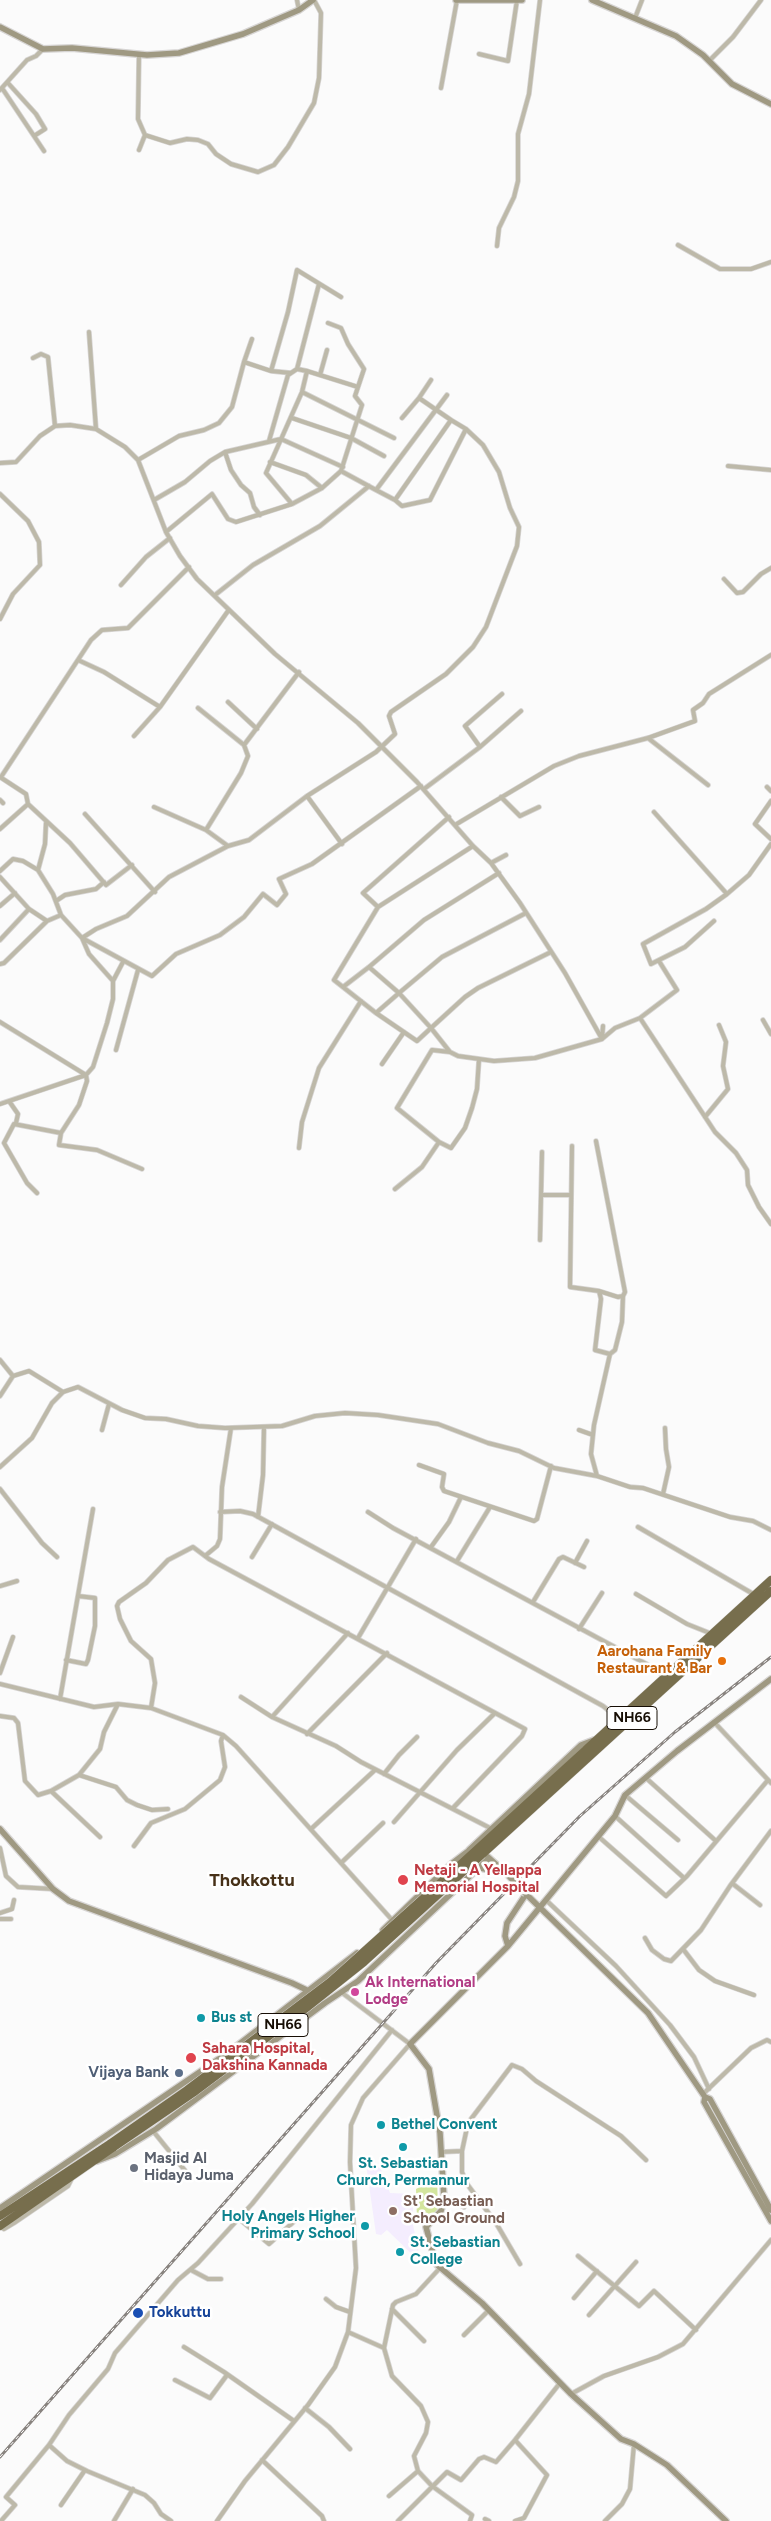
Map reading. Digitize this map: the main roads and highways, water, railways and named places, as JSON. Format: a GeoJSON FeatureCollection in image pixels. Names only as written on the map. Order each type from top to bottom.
{"type":"FeatureCollection","features":[{"type":"Feature","properties":{"kind":"highway","name":"NH66"},"geometry":{"type":"LineString","coordinates":[[483,1854],[493,1830],[771,1580]]}},
{"type":"Feature","properties":{"kind":"highway","name":"NH66"},"geometry":{"type":"LineString","coordinates":[[0,2216],[193,2093],[364,1962],[440,1888],[483,1854],[771,1591]]}},
{"type":"Feature","properties":{"kind":"highway","name":"NH66"},"geometry":{"type":"LineString","coordinates":[[0,2226],[73,2176],[112,2145]]}},
{"type":"Feature","properties":{"kind":"railway"},"geometry":{"type":"LineString","coordinates":[[0,2457],[436,1963],[580,1816],[675,1732],[771,1657]]}},
{"type":"Feature","properties":{"kind":"place","name":"Aarohana Family Restaurant & Bar"},"geometry":{"type":"Point","coordinates":[722,1661]}},
{"type":"Feature","properties":{"kind":"place","name":"Netaji - A Yellappa Memorial Hospital"},"geometry":{"type":"Point","coordinates":[403,1880]}},
{"type":"Feature","properties":{"kind":"place","name":"Ak International Lodge"},"geometry":{"type":"Point","coordinates":[355,1992]}},
{"type":"Feature","properties":{"kind":"place","name":"Bus st"},"geometry":{"type":"Point","coordinates":[201,2018]}},
{"type":"Feature","properties":{"kind":"place","name":"Sahara Hospital, Dakshina Kannada"},"geometry":{"type":"Point","coordinates":[191,2058]}},
{"type":"Feature","properties":{"kind":"place","name":"Vijaya Bank"},"geometry":{"type":"Point","coordinates":[179,2073]}},
{"type":"Feature","properties":{"kind":"place","name":"Bethel Convent"},"geometry":{"type":"Point","coordinates":[381,2125]}},
{"type":"Feature","properties":{"kind":"place","name":"St. Sebastian Church, Permannur"},"geometry":{"type":"Point","coordinates":[403,2147]}},
{"type":"Feature","properties":{"kind":"place","name":"Masjid Al Hidaya Juma"},"geometry":{"type":"Point","coordinates":[134,2168]}},
{"type":"Feature","properties":{"kind":"place","name":"St' Sebastian School Ground"},"geometry":{"type":"Point","coordinates":[393,2211]}},
{"type":"Feature","properties":{"kind":"place","name":"Holy Angels Higher Primary School"},"geometry":{"type":"Point","coordinates":[365,2226]}},
{"type":"Feature","properties":{"kind":"place","name":"St. Sebastian College"},"geometry":{"type":"Point","coordinates":[400,2252]}},
{"type":"Feature","properties":{"kind":"place","name":"Tokkuttu"},"geometry":{"type":"Point","coordinates":[138,2313]}},
{"type":"Feature","properties":{"kind":"district","name":"Thokkottu"},"geometry":{"type":"Point","coordinates":[252,1881]}}]}
